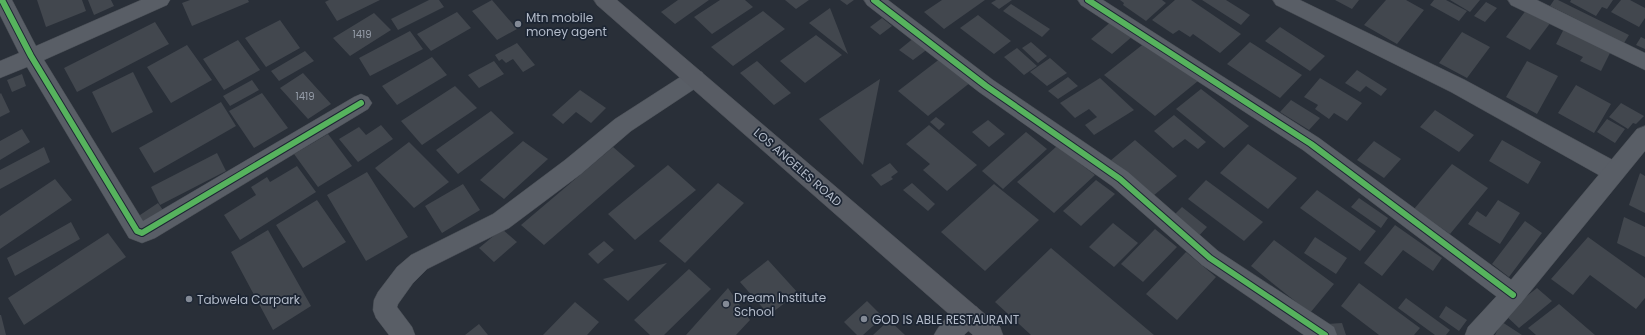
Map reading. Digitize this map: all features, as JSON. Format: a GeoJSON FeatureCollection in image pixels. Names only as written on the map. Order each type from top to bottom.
{"type":"FeatureCollection","features":[{"type":"Feature","properties":{"kind":"main road","name":"LOS ANGELES ROAD"},"geometry":{"type":"LineString","coordinates":[[604,0],[991,335]]}},
{"type":"Feature","properties":{"kind":"street"},"geometry":{"type":"LineString","coordinates":[[2,0],[31,56],[137,231],[142,233],[362,103]]}},
{"type":"Feature","properties":{"kind":"street"},"geometry":{"type":"LineString","coordinates":[[0,70],[160,0]]}},
{"type":"Feature","properties":{"kind":"street"},"geometry":{"type":"LineString","coordinates":[[874,0],[986,86],[1120,179],[1210,258],[1325,335]]}},
{"type":"Feature","properties":{"kind":"street"},"geometry":{"type":"LineString","coordinates":[[1088,0],[1311,144],[1513,294]]}},
{"type":"Feature","properties":{"kind":"street"},"geometry":{"type":"LineString","coordinates":[[1283,0],[1458,86],[1614,172]]}},
{"type":"Feature","properties":{"kind":"street"},"geometry":{"type":"LineString","coordinates":[[1518,0],[1554,16],[1645,62]]}},
{"type":"Feature","properties":{"kind":"street"},"geometry":{"type":"LineString","coordinates":[[403,335],[385,310],[386,300],[405,275],[419,262],[500,221],[573,167],[623,125],[695,78]]}},
{"type":"Feature","properties":{"kind":"street"},"geometry":{"type":"LineString","coordinates":[[1477,335],[1645,135]]}},
{"type":"Feature","properties":{"kind":"street"},"geometry":{"type":"LineString","coordinates":[[946,335],[968,315]]}},
{"type":"Feature","properties":{"kind":"building"},"geometry":{"type":"Polygon","coordinates":[[[37,0],[82,0],[86,11],[46,27],[37,0]]]}},
{"type":"Feature","properties":{"kind":"building"},"geometry":{"type":"Polygon","coordinates":[[[88,0],[111,0],[114,6],[94,15],[88,0]]]}},
{"type":"Feature","properties":{"kind":"building"},"geometry":{"type":"Polygon","coordinates":[[[190,0],[248,0],[249,2],[192,26],[182,3],[190,0]]]}},
{"type":"Feature","properties":{"kind":"building"},"geometry":{"type":"Polygon","coordinates":[[[329,0],[380,0],[337,21],[325,2],[329,0]]]}},
{"type":"Feature","properties":{"kind":"building"},"geometry":{"type":"Polygon","coordinates":[[[429,0],[439,0],[444,7],[398,30],[391,19],[429,0]]]}},
{"type":"Feature","properties":{"kind":"building"},"geometry":{"type":"Polygon","coordinates":[[[492,0],[517,29],[497,40],[472,11],[492,0]]]}},
{"type":"Feature","properties":{"kind":"building"},"geometry":{"type":"Polygon","coordinates":[[[678,0],[709,0],[675,24],[661,12],[678,0]]]}},
{"type":"Feature","properties":{"kind":"building"},"geometry":{"type":"Polygon","coordinates":[[[720,0],[745,0],[753,7],[712,34],[694,17],[720,0]]]}},
{"type":"Feature","properties":{"kind":"building"},"geometry":{"type":"Polygon","coordinates":[[[785,0],[809,0],[796,9],[785,0]]]}},
{"type":"Feature","properties":{"kind":"building"},"geometry":{"type":"Polygon","coordinates":[[[840,0],[854,0],[847,5],[840,0]]]}},
{"type":"Feature","properties":{"kind":"building"},"geometry":{"type":"Polygon","coordinates":[[[942,0],[985,0],[944,29],[924,12],[942,0]]]}},
{"type":"Feature","properties":{"kind":"building"},"geometry":{"type":"Polygon","coordinates":[[[996,0],[1012,0],[999,9],[991,3],[996,0]]]}},
{"type":"Feature","properties":{"kind":"building"},"geometry":{"type":"Polygon","coordinates":[[[1120,0],[1162,0],[1166,3],[1146,21],[1123,5],[1124,3],[1120,0]]]}},
{"type":"Feature","properties":{"kind":"building"},"geometry":{"type":"Polygon","coordinates":[[[1175,0],[1191,0],[1241,34],[1220,53],[1193,34],[1190,37],[1179,30],[1173,34],[1152,20],[1175,0]]]}},
{"type":"Feature","properties":{"kind":"building"},"geometry":{"type":"Polygon","coordinates":[[[1202,0],[1226,0],[1250,15],[1241,25],[1202,0]]]}},
{"type":"Feature","properties":{"kind":"building"},"geometry":{"type":"Polygon","coordinates":[[[1335,0],[1359,0],[1352,9],[1335,0]]]}},
{"type":"Feature","properties":{"kind":"building"},"geometry":{"type":"Polygon","coordinates":[[[1386,0],[1406,0],[1424,10],[1397,44],[1364,25],[1386,0]]]}},
{"type":"Feature","properties":{"kind":"building"},"geometry":{"type":"Polygon","coordinates":[[[1434,0],[1446,0],[1467,11],[1459,21],[1430,5],[1434,0]]]}},
{"type":"Feature","properties":{"kind":"building"},"geometry":{"type":"Polygon","coordinates":[[[1450,0],[1480,0],[1470,12],[1450,0]]]}},
{"type":"Feature","properties":{"kind":"building"},"geometry":{"type":"Polygon","coordinates":[[[1554,0],[1558,0],[1629,35],[1624,43],[1550,6],[1554,0]]]}},
{"type":"Feature","properties":{"kind":"building"},"geometry":{"type":"Polygon","coordinates":[[[1571,0],[1613,0],[1607,9],[1602,7],[1596,16],[1570,2],[1571,0]]]}},
{"type":"Feature","properties":{"kind":"building"},"geometry":{"type":"Polygon","coordinates":[[[1621,0],[1630,0],[1645,8],[1645,18],[1639,27],[1611,12],[1621,0]]]}},
{"type":"Feature","properties":{"kind":"building"},"geometry":{"type":"Polygon","coordinates":[[[1486,2],[1497,8],[1485,22],[1474,16],[1486,2]]]}},
{"type":"Feature","properties":{"kind":"building"},"geometry":{"type":"Polygon","coordinates":[[[1011,4],[1050,29],[1042,37],[1003,11],[1011,4]]]}},
{"type":"Feature","properties":{"kind":"building"},"geometry":{"type":"Polygon","coordinates":[[[830,8],[848,54],[809,23],[830,8]]]}},
{"type":"Feature","properties":{"kind":"building"},"geometry":{"type":"Polygon","coordinates":[[[1527,9],[1551,22],[1530,50],[1506,37],[1527,9]]]}},
{"type":"Feature","properties":{"kind":"building"},"geometry":{"type":"Polygon","coordinates":[[[763,11],[785,29],[733,66],[711,47],[763,11]]]}},
{"type":"Feature","properties":{"kind":"building"},"geometry":{"type":"Polygon","coordinates":[[[457,12],[471,28],[431,51],[417,34],[457,12]]]}},
{"type":"Feature","properties":{"kind":"building"},"geometry":{"type":"Polygon","coordinates":[[[374,13],[391,30],[350,56],[333,38],[374,13]]]}},
{"type":"Feature","properties":{"kind":"building"},"geometry":{"type":"Polygon","coordinates":[[[978,15],[1011,41],[994,54],[960,28],[978,15]]]}},
{"type":"Feature","properties":{"kind":"building"},"geometry":{"type":"Polygon","coordinates":[[[882,18],[892,26],[880,35],[870,27],[882,18]]]}},
{"type":"Feature","properties":{"kind":"building"},"geometry":{"type":"Polygon","coordinates":[[[280,20],[300,48],[266,67],[245,38],[280,20]]]}},
{"type":"Feature","properties":{"kind":"building"},"geometry":{"type":"Polygon","coordinates":[[[1113,20],[1134,35],[1112,54],[1091,39],[1113,20]]]}},
{"type":"Feature","properties":{"kind":"building"},"geometry":{"type":"Polygon","coordinates":[[[155,22],[169,44],[77,92],[64,68],[155,22]]]}},
{"type":"Feature","properties":{"kind":"building"},"geometry":{"type":"Polygon","coordinates":[[[1566,25],[1613,47],[1601,71],[1580,61],[1583,57],[1556,44],[1566,25]]]}},
{"type":"Feature","properties":{"kind":"building"},"geometry":{"type":"Polygon","coordinates":[[[1280,27],[1325,56],[1310,71],[1265,41],[1280,27]]]}},
{"type":"Feature","properties":{"kind":"building"},"geometry":{"type":"Polygon","coordinates":[[[410,31],[423,49],[370,76],[359,58],[410,31]]]}},
{"type":"Feature","properties":{"kind":"building"},"geometry":{"type":"Polygon","coordinates":[[[1462,32],[1490,47],[1467,78],[1439,63],[1462,32]]]}},
{"type":"Feature","properties":{"kind":"building"},"geometry":{"type":"Polygon","coordinates":[[[816,35],[842,55],[805,83],[780,61],[816,35]]]}},
{"type":"Feature","properties":{"kind":"building"},"geometry":{"type":"Polygon","coordinates":[[[915,37],[929,48],[913,60],[899,50],[915,37]]]}},
{"type":"Feature","properties":{"kind":"building"},"geometry":{"type":"Polygon","coordinates":[[[1641,37],[1645,39],[1645,49],[1636,45],[1641,37]]]}},
{"type":"Feature","properties":{"kind":"building"},"geometry":{"type":"Polygon","coordinates":[[[238,40],[260,70],[224,90],[203,59],[238,40]]]}},
{"type":"Feature","properties":{"kind":"building"},"geometry":{"type":"Polygon","coordinates":[[[1031,42],[1047,56],[1038,63],[1022,48],[1031,42]]]}},
{"type":"Feature","properties":{"kind":"building"},"geometry":{"type":"Polygon","coordinates":[[[1146,42],[1198,81],[1155,116],[1104,75],[1146,42]]]}},
{"type":"Feature","properties":{"kind":"building"},"geometry":{"type":"Polygon","coordinates":[[[1250,42],[1302,75],[1280,98],[1227,64],[1250,42]]]}},
{"type":"Feature","properties":{"kind":"building"},"geometry":{"type":"Polygon","coordinates":[[[517,43],[535,65],[523,72],[513,59],[506,63],[502,59],[499,61],[495,55],[517,43]]]}},
{"type":"Feature","properties":{"kind":"building"},"geometry":{"type":"Polygon","coordinates":[[[187,45],[212,80],[171,103],[147,67],[187,45]]]}},
{"type":"Feature","properties":{"kind":"building"},"geometry":{"type":"Polygon","coordinates":[[[1017,48],[1037,66],[1024,75],[1004,57],[1017,48]]]}},
{"type":"Feature","properties":{"kind":"building"},"geometry":{"type":"Polygon","coordinates":[[[305,51],[314,61],[279,81],[271,71],[305,51]]]}},
{"type":"Feature","properties":{"kind":"building"},"geometry":{"type":"Polygon","coordinates":[[[432,57],[447,75],[397,105],[382,86],[432,57]]]}},
{"type":"Feature","properties":{"kind":"building"},"geometry":{"type":"Polygon","coordinates":[[[941,58],[971,82],[928,116],[898,91],[941,58]]]}},
{"type":"Feature","properties":{"kind":"building"},"geometry":{"type":"Polygon","coordinates":[[[1050,58],[1067,73],[1047,86],[1030,72],[1050,58]]]}},
{"type":"Feature","properties":{"kind":"building"},"geometry":{"type":"Polygon","coordinates":[[[494,61],[504,74],[479,88],[468,75],[494,61]]]}},
{"type":"Feature","properties":{"kind":"building"},"geometry":{"type":"Polygon","coordinates":[[[757,61],[791,93],[774,105],[740,73],[757,61]]]}},
{"type":"Feature","properties":{"kind":"building"},"geometry":{"type":"Polygon","coordinates":[[[1527,61],[1558,76],[1537,114],[1506,97],[1527,61]]]}},
{"type":"Feature","properties":{"kind":"building"},"geometry":{"type":"Polygon","coordinates":[[[1357,70],[1387,89],[1381,96],[1366,86],[1360,92],[1345,83],[1357,70]]]}},
{"type":"Feature","properties":{"kind":"building"},"geometry":{"type":"Polygon","coordinates":[[[133,72],[153,112],[112,133],[92,92],[133,72]]]}},
{"type":"Feature","properties":{"kind":"building"},"geometry":{"type":"Polygon","coordinates":[[[303,73],[331,104],[308,119],[280,88],[303,73]]]}},
{"type":"Feature","properties":{"kind":"building"},"geometry":{"type":"Polygon","coordinates":[[[22,74],[26,86],[12,92],[7,80],[22,74]]]}},
{"type":"Feature","properties":{"kind":"building"},"geometry":{"type":"Polygon","coordinates":[[[1068,77],[1078,86],[1058,99],[1048,91],[1068,77]]]}},
{"type":"Feature","properties":{"kind":"building"},"geometry":{"type":"Polygon","coordinates":[[[1100,78],[1134,110],[1094,135],[1085,125],[1097,117],[1089,109],[1075,118],[1060,103],[1100,78]]]}},
{"type":"Feature","properties":{"kind":"building"},"geometry":{"type":"Polygon","coordinates":[[[1320,78],[1362,103],[1347,121],[1334,113],[1329,119],[1315,109],[1318,105],[1304,97],[1320,78]]]}},
{"type":"Feature","properties":{"kind":"building"},"geometry":{"type":"Polygon","coordinates":[[[880,79],[863,165],[819,119],[880,79]]]}},
{"type":"Feature","properties":{"kind":"building"},"geometry":{"type":"Polygon","coordinates":[[[252,80],[259,90],[230,106],[223,96],[252,80]]]}},
{"type":"Feature","properties":{"kind":"building"},"geometry":{"type":"Polygon","coordinates":[[[1576,85],[1611,104],[1594,133],[1558,113],[1576,85]]]}},
{"type":"Feature","properties":{"kind":"building"},"geometry":{"type":"Polygon","coordinates":[[[455,86],[477,108],[422,145],[401,121],[455,86]]]}},
{"type":"Feature","properties":{"kind":"building"},"geometry":{"type":"Polygon","coordinates":[[[1201,89],[1249,126],[1224,148],[1176,109],[1201,89]]]}},
{"type":"Feature","properties":{"kind":"building"},"geometry":{"type":"Polygon","coordinates":[[[580,90],[606,108],[591,123],[576,112],[563,124],[552,115],[580,90]]]}},
{"type":"Feature","properties":{"kind":"building"},"geometry":{"type":"Polygon","coordinates":[[[1,93],[10,112],[0,117],[0,94],[1,93]]]}},
{"type":"Feature","properties":{"kind":"building"},"geometry":{"type":"Polygon","coordinates":[[[262,93],[288,128],[254,148],[229,111],[262,93]]]}},
{"type":"Feature","properties":{"kind":"building"},"geometry":{"type":"Polygon","coordinates":[[[1291,100],[1320,118],[1309,130],[1280,112],[1291,100]]]}},
{"type":"Feature","properties":{"kind":"building"},"geometry":{"type":"Polygon","coordinates":[[[221,102],[236,126],[154,173],[139,148],[221,102]]]}},
{"type":"Feature","properties":{"kind":"building"},"geometry":{"type":"Polygon","coordinates":[[[1621,103],[1644,116],[1636,124],[1633,123],[1628,129],[1609,117],[1621,103]]]}},
{"type":"Feature","properties":{"kind":"building"},"geometry":{"type":"Polygon","coordinates":[[[1435,110],[1474,135],[1459,152],[1420,127],[1435,110]]]}},
{"type":"Feature","properties":{"kind":"building"},"geometry":{"type":"Polygon","coordinates":[[[491,111],[514,133],[458,174],[436,150],[491,111]]]}},
{"type":"Feature","properties":{"kind":"building"},"geometry":{"type":"Polygon","coordinates":[[[1174,115],[1206,142],[1198,149],[1185,139],[1173,148],[1154,131],[1174,115]]]}},
{"type":"Feature","properties":{"kind":"building"},"geometry":{"type":"Polygon","coordinates":[[[936,117],[945,124],[939,130],[930,122],[936,117]]]}},
{"type":"Feature","properties":{"kind":"building"},"geometry":{"type":"Polygon","coordinates":[[[1607,119],[1625,129],[1615,143],[1597,132],[1607,119]]]}},
{"type":"Feature","properties":{"kind":"building"},"geometry":{"type":"Polygon","coordinates":[[[988,120],[1005,134],[989,147],[972,132],[988,120]]]}},
{"type":"Feature","properties":{"kind":"building"},"geometry":{"type":"Polygon","coordinates":[[[381,125],[393,139],[358,162],[339,139],[359,127],[366,135],[381,125]]]}},
{"type":"Feature","properties":{"kind":"building"},"geometry":{"type":"Polygon","coordinates":[[[929,125],[977,165],[947,191],[923,170],[930,164],[906,144],[929,125]]]}},
{"type":"Feature","properties":{"kind":"building"},"geometry":{"type":"Polygon","coordinates":[[[22,129],[30,142],[0,160],[0,141],[22,129]]]}},
{"type":"Feature","properties":{"kind":"building"},"geometry":{"type":"Polygon","coordinates":[[[1026,132],[1047,149],[1003,189],[982,171],[1026,132]]]}},
{"type":"Feature","properties":{"kind":"building"},"geometry":{"type":"Polygon","coordinates":[[[328,134],[352,166],[318,187],[294,154],[328,134]]]}},
{"type":"Feature","properties":{"kind":"building"},"geometry":{"type":"Polygon","coordinates":[[[1135,140],[1177,176],[1153,196],[1110,161],[1135,140]]]}},
{"type":"Feature","properties":{"kind":"building"},"geometry":{"type":"Polygon","coordinates":[[[1502,140],[1541,162],[1528,184],[1489,161],[1502,140]]]}},
{"type":"Feature","properties":{"kind":"building"},"geometry":{"type":"Polygon","coordinates":[[[523,141],[548,159],[504,199],[480,180],[523,141]]]}},
{"type":"Feature","properties":{"kind":"building"},"geometry":{"type":"Polygon","coordinates":[[[1374,141],[1401,159],[1384,178],[1357,160],[1374,141]]]}},
{"type":"Feature","properties":{"kind":"building"},"geometry":{"type":"Polygon","coordinates":[[[409,142],[449,182],[414,208],[375,168],[409,142]]]}},
{"type":"Feature","properties":{"kind":"building"},"geometry":{"type":"Polygon","coordinates":[[[1248,144],[1297,178],[1268,209],[1220,173],[1248,144]]]}},
{"type":"Feature","properties":{"kind":"building"},"geometry":{"type":"Polygon","coordinates":[[[1057,146],[1095,175],[1054,213],[1017,182],[1057,146]]]}},
{"type":"Feature","properties":{"kind":"building"},"geometry":{"type":"Polygon","coordinates":[[[44,147],[50,162],[0,189],[0,170],[44,147]]]}},
{"type":"Feature","properties":{"kind":"building"},"geometry":{"type":"Polygon","coordinates":[[[613,147],[635,166],[544,245],[521,225],[613,147]]]}},
{"type":"Feature","properties":{"kind":"building"},"geometry":{"type":"Polygon","coordinates":[[[217,153],[226,171],[160,205],[151,187],[217,153]]]}},
{"type":"Feature","properties":{"kind":"building"},"geometry":{"type":"Polygon","coordinates":[[[890,163],[898,172],[891,177],[893,179],[881,186],[871,175],[890,163]]]}},
{"type":"Feature","properties":{"kind":"building"},"geometry":{"type":"Polygon","coordinates":[[[1452,164],[1488,188],[1450,234],[1414,209],[1452,164]]]}},
{"type":"Feature","properties":{"kind":"building"},"geometry":{"type":"Polygon","coordinates":[[[668,165],[696,190],[635,240],[608,214],[668,165]]]}},
{"type":"Feature","properties":{"kind":"building"},"geometry":{"type":"Polygon","coordinates":[[[297,166],[316,192],[240,240],[224,215],[256,195],[251,187],[267,177],[270,182],[297,166]]]}},
{"type":"Feature","properties":{"kind":"building"},"geometry":{"type":"Polygon","coordinates":[[[367,172],[408,237],[366,261],[327,195],[367,172]]]}},
{"type":"Feature","properties":{"kind":"building"},"geometry":{"type":"Polygon","coordinates":[[[1640,173],[1645,176],[1645,213],[1629,205],[1640,173]]]}},
{"type":"Feature","properties":{"kind":"building"},"geometry":{"type":"Polygon","coordinates":[[[55,179],[72,200],[0,249],[0,216],[55,179]]]}},
{"type":"Feature","properties":{"kind":"building"},"geometry":{"type":"Polygon","coordinates":[[[1096,180],[1115,194],[1081,226],[1063,211],[1096,180]]]}},
{"type":"Feature","properties":{"kind":"building"},"geometry":{"type":"Polygon","coordinates":[[[1206,180],[1263,222],[1244,241],[1188,199],[1206,180]]]}},
{"type":"Feature","properties":{"kind":"building"},"geometry":{"type":"Polygon","coordinates":[[[718,183],[744,203],[685,263],[659,241],[718,183]]]}},
{"type":"Feature","properties":{"kind":"building"},"geometry":{"type":"Polygon","coordinates":[[[912,183],[935,204],[928,211],[903,190],[912,183]]]}},
{"type":"Feature","properties":{"kind":"building"},"geometry":{"type":"Polygon","coordinates":[[[463,184],[480,210],[442,233],[425,206],[463,184]]]}},
{"type":"Feature","properties":{"kind":"building"},"geometry":{"type":"Polygon","coordinates":[[[994,184],[1039,220],[985,271],[941,232],[994,184]]]}},
{"type":"Feature","properties":{"kind":"building"},"geometry":{"type":"Polygon","coordinates":[[[1317,190],[1376,231],[1360,251],[1300,208],[1317,190]]]}},
{"type":"Feature","properties":{"kind":"building"},"geometry":{"type":"Polygon","coordinates":[[[1359,198],[1388,218],[1381,228],[1351,207],[1359,198]]]}},
{"type":"Feature","properties":{"kind":"building"},"geometry":{"type":"Polygon","coordinates":[[[317,200],[346,242],[303,268],[276,225],[317,200]]]}},
{"type":"Feature","properties":{"kind":"building"},"geometry":{"type":"Polygon","coordinates":[[[1498,200],[1520,213],[1500,244],[1468,224],[1477,211],[1486,217],[1498,200]]]}},
{"type":"Feature","properties":{"kind":"building"},"geometry":{"type":"Polygon","coordinates":[[[158,203],[165,213],[144,227],[137,217],[158,203]]]}},
{"type":"Feature","properties":{"kind":"building"},"geometry":{"type":"Polygon","coordinates":[[[1182,207],[1207,227],[1196,239],[1170,219],[1182,207]]]}},
{"type":"Feature","properties":{"kind":"building"},"geometry":{"type":"Polygon","coordinates":[[[1624,217],[1645,227],[1645,257],[1617,243],[1624,217]]]}},
{"type":"Feature","properties":{"kind":"building"},"geometry":{"type":"Polygon","coordinates":[[[1525,221],[1542,233],[1509,277],[1492,264],[1525,221]]]}},
{"type":"Feature","properties":{"kind":"building"},"geometry":{"type":"Polygon","coordinates":[[[71,222],[80,239],[15,276],[7,258],[71,222]]]}},
{"type":"Feature","properties":{"kind":"building"},"geometry":{"type":"Polygon","coordinates":[[[1113,223],[1138,243],[1114,267],[1089,247],[1113,223]]]}},
{"type":"Feature","properties":{"kind":"building"},"geometry":{"type":"Polygon","coordinates":[[[1395,225],[1442,258],[1433,271],[1403,250],[1382,276],[1364,263],[1395,225]]]}},
{"type":"Feature","properties":{"kind":"building"},"geometry":{"type":"Polygon","coordinates":[[[502,229],[517,242],[494,262],[479,248],[502,229]]]}},
{"type":"Feature","properties":{"kind":"building"},"geometry":{"type":"Polygon","coordinates":[[[1155,229],[1177,247],[1143,282],[1121,264],[1155,229]]]}},
{"type":"Feature","properties":{"kind":"building"},"geometry":{"type":"Polygon","coordinates":[[[268,230],[311,306],[273,330],[231,252],[268,230]]]}},
{"type":"Feature","properties":{"kind":"building"},"geometry":{"type":"Polygon","coordinates":[[[108,233],[126,257],[24,325],[8,298],[108,233]]]}},
{"type":"Feature","properties":{"kind":"building"},"geometry":{"type":"Polygon","coordinates":[[[1315,237],[1347,258],[1336,274],[1304,253],[1315,237]]]}},
{"type":"Feature","properties":{"kind":"building"},"geometry":{"type":"Polygon","coordinates":[[[1588,237],[1645,278],[1645,298],[1636,309],[1590,275],[1573,295],[1551,279],[1588,237]]]}},
{"type":"Feature","properties":{"kind":"building"},"geometry":{"type":"Polygon","coordinates":[[[1274,240],[1334,284],[1310,313],[1251,266],[1274,240]]]}},
{"type":"Feature","properties":{"kind":"building"},"geometry":{"type":"Polygon","coordinates":[[[604,241],[614,250],[598,264],[588,254],[604,241]]]}},
{"type":"Feature","properties":{"kind":"building"},"geometry":{"type":"Polygon","coordinates":[[[1051,248],[1154,335],[1031,335],[995,302],[1051,248]]]}},
{"type":"Feature","properties":{"kind":"building"},"geometry":{"type":"Polygon","coordinates":[[[1186,252],[1216,277],[1177,320],[1146,294],[1186,252]]]}},
{"type":"Feature","properties":{"kind":"building"},"geometry":{"type":"Polygon","coordinates":[[[768,260],[798,293],[769,315],[740,282],[768,260]]]}},
{"type":"Feature","properties":{"kind":"building"},"geometry":{"type":"Polygon","coordinates":[[[667,263],[628,301],[603,279],[667,263]]]}},
{"type":"Feature","properties":{"kind":"building"},"geometry":{"type":"Polygon","coordinates":[[[689,269],[711,289],[664,335],[650,335],[634,320],[689,269]]]}},
{"type":"Feature","properties":{"kind":"building"},"geometry":{"type":"Polygon","coordinates":[[[1359,283],[1420,328],[1414,335],[1379,335],[1341,306],[1359,283]]]}},
{"type":"Feature","properties":{"kind":"building","name":"Dream Institute School"},"geometry":{"type":"Polygon","coordinates":[[[728,288],[750,320],[736,335],[686,335],[728,288]]]}},
{"type":"Feature","properties":{"kind":"building"},"geometry":{"type":"Polygon","coordinates":[[[1537,288],[1552,301],[1519,328],[1504,314],[1537,288]]]}},
{"type":"Feature","properties":{"kind":"building"},"geometry":{"type":"Polygon","coordinates":[[[1406,298],[1450,330],[1446,335],[1435,335],[1398,308],[1406,298]]]}},
{"type":"Feature","properties":{"kind":"building","name":"GOD IS ABLE RESTAURANT"},"geometry":{"type":"Polygon","coordinates":[[[867,301],[883,317],[863,335],[857,335],[844,322],[867,301]]]}},
{"type":"Feature","properties":{"kind":"building"},"geometry":{"type":"Polygon","coordinates":[[[575,302],[599,322],[587,335],[543,335],[575,302]]]}},
{"type":"Feature","properties":{"kind":"building"},"geometry":{"type":"Polygon","coordinates":[[[1559,304],[1595,335],[1536,335],[1528,328],[1559,304]]]}},
{"type":"Feature","properties":{"kind":"building"},"geometry":{"type":"Polygon","coordinates":[[[1446,306],[1467,320],[1459,331],[1439,317],[1446,306]]]}},
{"type":"Feature","properties":{"kind":"building"},"geometry":{"type":"Polygon","coordinates":[[[1,315],[6,335],[0,335],[1,315]]]}},
{"type":"Feature","properties":{"kind":"building"},"geometry":{"type":"Polygon","coordinates":[[[889,320],[905,335],[873,335],[889,320]]]}},
{"type":"Feature","properties":{"kind":"building"},"geometry":{"type":"Polygon","coordinates":[[[1502,322],[1522,335],[1495,335],[1502,322]]]}},
{"type":"Feature","properties":{"kind":"building"},"geometry":{"type":"Polygon","coordinates":[[[1342,323],[1346,335],[1331,335],[1327,324],[1342,323]]]}},
{"type":"Feature","properties":{"kind":"building"},"geometry":{"type":"Polygon","coordinates":[[[479,324],[488,335],[465,335],[479,324]]]}},
{"type":"Feature","properties":{"kind":"cycle path"},"geometry":{"type":"LineString","coordinates":[[2,0],[31,56],[137,231],[142,233],[361,103]]}},
{"type":"Feature","properties":{"kind":"cycle path"},"geometry":{"type":"LineString","coordinates":[[874,0],[986,86],[1120,179],[1210,258],[1325,335]]}},
{"type":"Feature","properties":{"kind":"cycle path"},"geometry":{"type":"LineString","coordinates":[[1088,0],[1311,144],[1513,295]]}},
{"type":"Feature","properties":{"kind":"place","name":"Mtn mobile money agent"},"geometry":{"type":"Point","coordinates":[518,24]}},
{"type":"Feature","properties":{"kind":"place","name":"Tabwela Carpark"},"geometry":{"type":"Point","coordinates":[189,299]}},
{"type":"Feature","properties":{"kind":"place","name":"Dream Institute School"},"geometry":{"type":"Point","coordinates":[726,304]}},
{"type":"Feature","properties":{"kind":"place","name":"GOD IS ABLE RESTAURANT"},"geometry":{"type":"Point","coordinates":[864,319]}}]}
